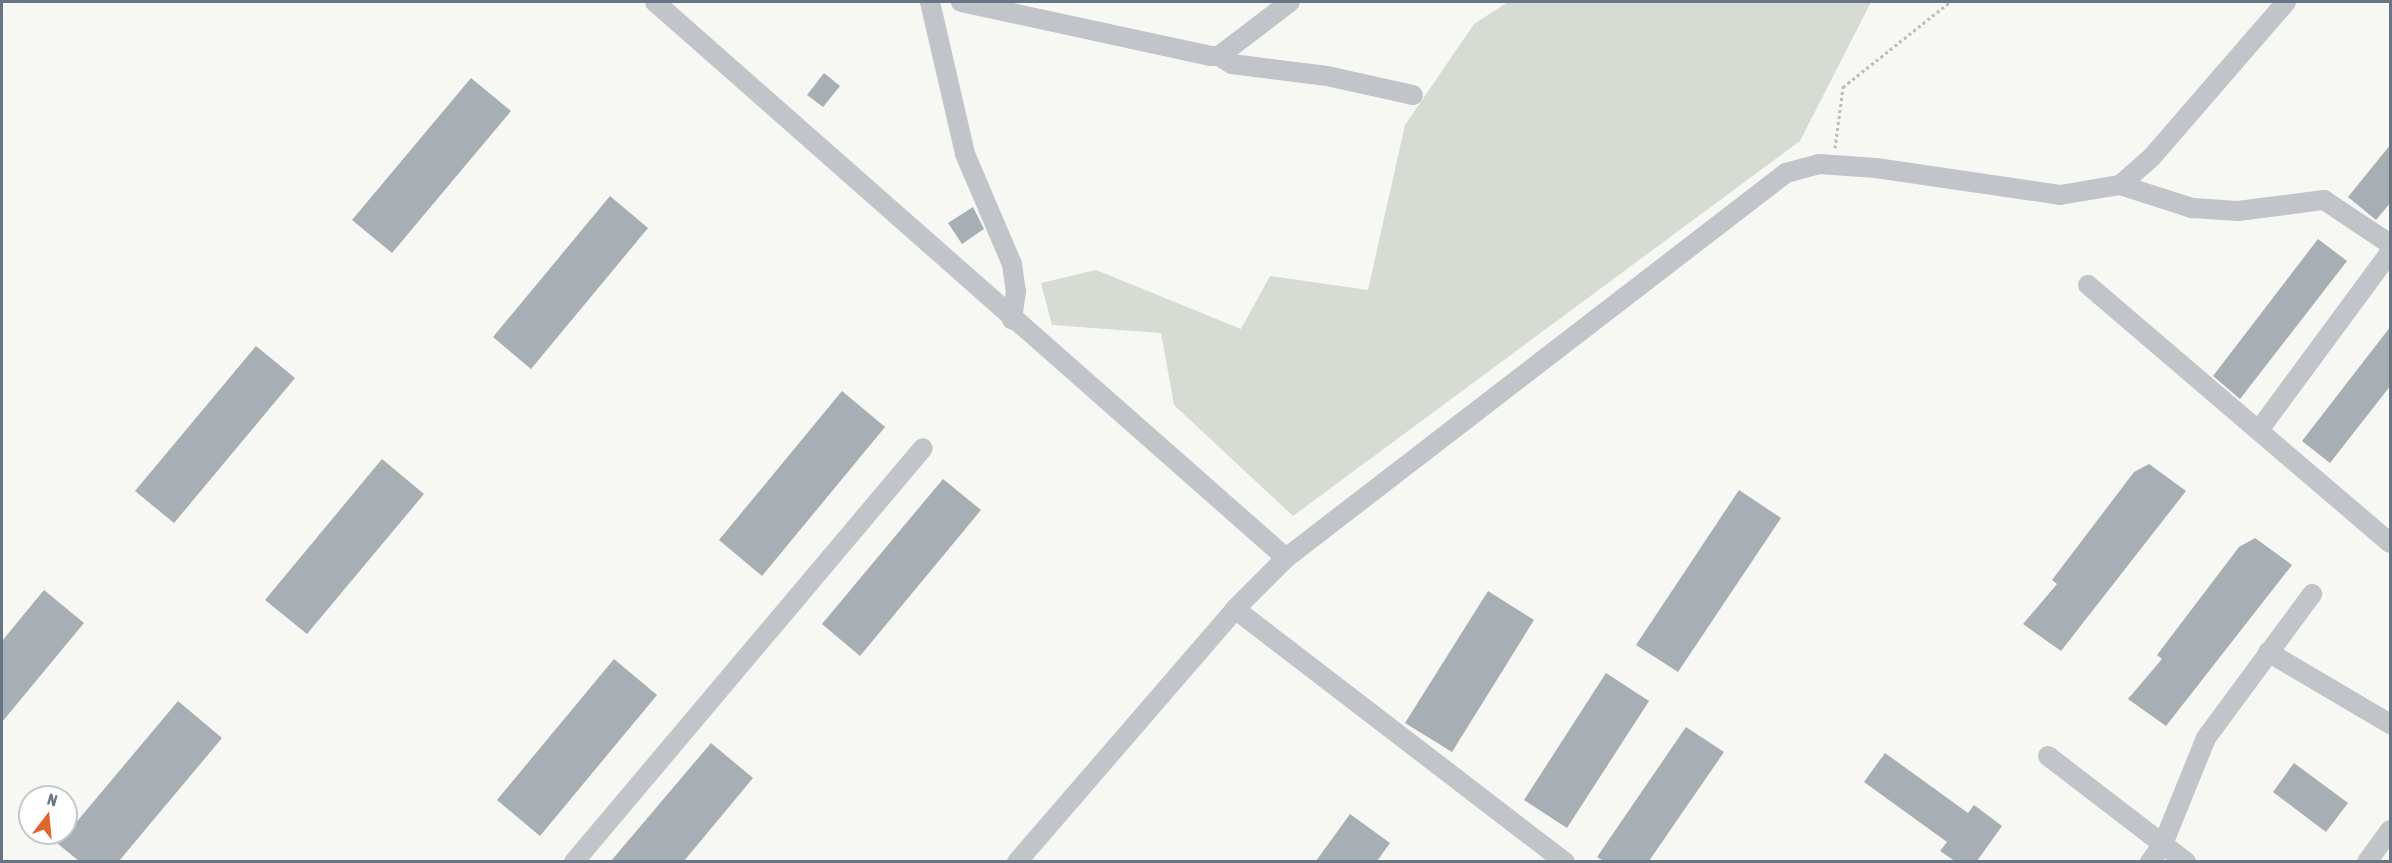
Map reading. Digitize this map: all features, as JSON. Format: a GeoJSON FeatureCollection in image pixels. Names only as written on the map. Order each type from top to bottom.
{"type":"FeatureCollection","features":[{"type":"Feature","properties":{"kind":"street"},"geometry":{"type":"LineString","coordinates":[[655,2],[1012,320],[1286,558]]}},
{"type":"Feature","properties":{"kind":"street"},"geometry":{"type":"LineString","coordinates":[[930,2],[965,154],[1012,264],[1016,291],[1012,320]]}},
{"type":"Feature","properties":{"kind":"street"},"geometry":{"type":"LineString","coordinates":[[962,2],[1219,56],[1232,64],[1327,76],[1413,95]]}},
{"type":"Feature","properties":{"kind":"street"},"geometry":{"type":"LineString","coordinates":[[1219,56],[1290,2]]}},
{"type":"Feature","properties":{"kind":"street"},"geometry":{"type":"LineString","coordinates":[[2120,185],[2151,158],[2286,2]]}},
{"type":"Feature","properties":{"kind":"street"},"geometry":{"type":"LineString","coordinates":[[1017,861],[1235,609],[1286,558],[1786,173],[1833,165],[2060,195],[2120,185],[2192,208],[2238,211],[2324,200],[2391,244]]}},
{"type":"Feature","properties":{"kind":"street"},"geometry":{"type":"LineString","coordinates":[[2259,430],[2391,252]]}},
{"type":"Feature","properties":{"kind":"street"},"geometry":{"type":"LineString","coordinates":[[2088,285],[2391,543]]}},
{"type":"Feature","properties":{"kind":"street"},"geometry":{"type":"LineString","coordinates":[[574,861],[922,448]]}},
{"type":"Feature","properties":{"kind":"street"},"geometry":{"type":"LineString","coordinates":[[2150,861],[2163,844],[2206,738],[2312,594]]}},
{"type":"Feature","properties":{"kind":"street"},"geometry":{"type":"LineString","coordinates":[[1235,609],[1564,861]]}},
{"type":"Feature","properties":{"kind":"street"},"geometry":{"type":"LineString","coordinates":[[2268,652],[2391,724]]}},
{"type":"Feature","properties":{"kind":"street"},"geometry":{"type":"LineString","coordinates":[[2048,756],[2186,861]]}},
{"type":"Feature","properties":{"kind":"street"},"geometry":{"type":"LineString","coordinates":[[2367,861],[2391,830]]}},
{"type":"Feature","properties":{"kind":"path"},"geometry":{"type":"LineString","coordinates":[[1833,165],[1843,87],[1950,2]]}},
{"type":"Feature","properties":{"kind":"shaded area"},"geometry":{"type":"Polygon","coordinates":[[[1508,2],[1871,2],[1800,141],[1293,516],[1174,405],[1161,333],[1052,325],[1041,283],[1096,270],[1241,329],[1270,276],[1368,290],[1405,125],[1474,24],[1508,2]]]}},
{"type":"Feature","properties":{"kind":"building"},"geometry":{"type":"Polygon","coordinates":[[[824,73],[840,86],[823,107],[807,95],[824,73]]]}},
{"type":"Feature","properties":{"kind":"building"},"geometry":{"type":"Polygon","coordinates":[[[471,78],[511,111],[392,253],[352,220],[471,78]]]}},
{"type":"Feature","properties":{"kind":"building"},"geometry":{"type":"Polygon","coordinates":[[[2391,144],[2391,202],[2376,220],[2348,197],[2391,144]]]}},
{"type":"Feature","properties":{"kind":"building"},"geometry":{"type":"Polygon","coordinates":[[[610,196],[648,228],[531,369],[493,337],[610,196]]]}},
{"type":"Feature","properties":{"kind":"building"},"geometry":{"type":"Polygon","coordinates":[[[973,207],[984,229],[962,244],[948,223],[973,207]]]}},
{"type":"Feature","properties":{"kind":"building"},"geometry":{"type":"Polygon","coordinates":[[[2318,239],[2347,261],[2240,399],[2213,376],[2318,239]]]}},
{"type":"Feature","properties":{"kind":"building"},"geometry":{"type":"Polygon","coordinates":[[[2391,326],[2391,385],[2330,463],[2302,441],[2391,326]]]}},
{"type":"Feature","properties":{"kind":"building"},"geometry":{"type":"Polygon","coordinates":[[[256,346],[295,378],[174,523],[135,491],[256,346]]]}},
{"type":"Feature","properties":{"kind":"building"},"geometry":{"type":"Polygon","coordinates":[[[842,391],[885,427],[762,576],[719,540],[842,391]]]}},
{"type":"Feature","properties":{"kind":"building"},"geometry":{"type":"Polygon","coordinates":[[[382,459],[424,494],[307,634],[265,600],[382,459]]]}},
{"type":"Feature","properties":{"kind":"building"},"geometry":{"type":"Polygon","coordinates":[[[2149,464],[2186,491],[2061,651],[2023,624],[2057,584],[2052,580],[2134,472],[2149,464]]]}},
{"type":"Feature","properties":{"kind":"building"},"geometry":{"type":"Polygon","coordinates":[[[943,479],[981,510],[860,656],[822,624],[943,479]]]}},
{"type":"Feature","properties":{"kind":"building"},"geometry":{"type":"Polygon","coordinates":[[[1739,490],[1781,518],[1678,672],[1636,645],[1739,490]]]}},
{"type":"Feature","properties":{"kind":"building"},"geometry":{"type":"Polygon","coordinates":[[[2255,538],[2292,565],[2166,726],[2128,699],[2162,659],[2157,655],[2239,547],[2255,538]]]}},
{"type":"Feature","properties":{"kind":"building"},"geometry":{"type":"Polygon","coordinates":[[[44,590],[84,623],[2,722],[2,641],[44,590]]]}},
{"type":"Feature","properties":{"kind":"building"},"geometry":{"type":"Polygon","coordinates":[[[1488,591],[1534,620],[1452,752],[1405,723],[1488,591]]]}},
{"type":"Feature","properties":{"kind":"building"},"geometry":{"type":"Polygon","coordinates":[[[614,659],[657,695],[540,836],[497,800],[614,659]]]}},
{"type":"Feature","properties":{"kind":"building"},"geometry":{"type":"Polygon","coordinates":[[[1606,673],[1649,701],[1567,828],[1524,800],[1606,673]]]}},
{"type":"Feature","properties":{"kind":"building"},"geometry":{"type":"Polygon","coordinates":[[[178,701],[222,738],[119,861],[79,861],[59,845],[78,845],[78,820],[178,701]]]}},
{"type":"Feature","properties":{"kind":"building"},"geometry":{"type":"Polygon","coordinates":[[[1686,727],[1724,752],[1649,861],[1604,861],[1597,857],[1686,727]]]}},
{"type":"Feature","properties":{"kind":"building"},"geometry":{"type":"Polygon","coordinates":[[[711,743],[753,778],[684,861],[611,861],[711,743]]]}},
{"type":"Feature","properties":{"kind":"building"},"geometry":{"type":"Polygon","coordinates":[[[1885,753],[1968,813],[1974,805],[2002,826],[1977,861],[1955,861],[1940,851],[1947,842],[1864,782],[1885,753]]]}},
{"type":"Feature","properties":{"kind":"building"},"geometry":{"type":"Polygon","coordinates":[[[2294,763],[2348,803],[2326,832],[2273,792],[2294,763]]]}},
{"type":"Feature","properties":{"kind":"building"},"geometry":{"type":"Polygon","coordinates":[[[1350,814],[1390,843],[1377,861],[1316,861],[1350,814]]]}}]}
